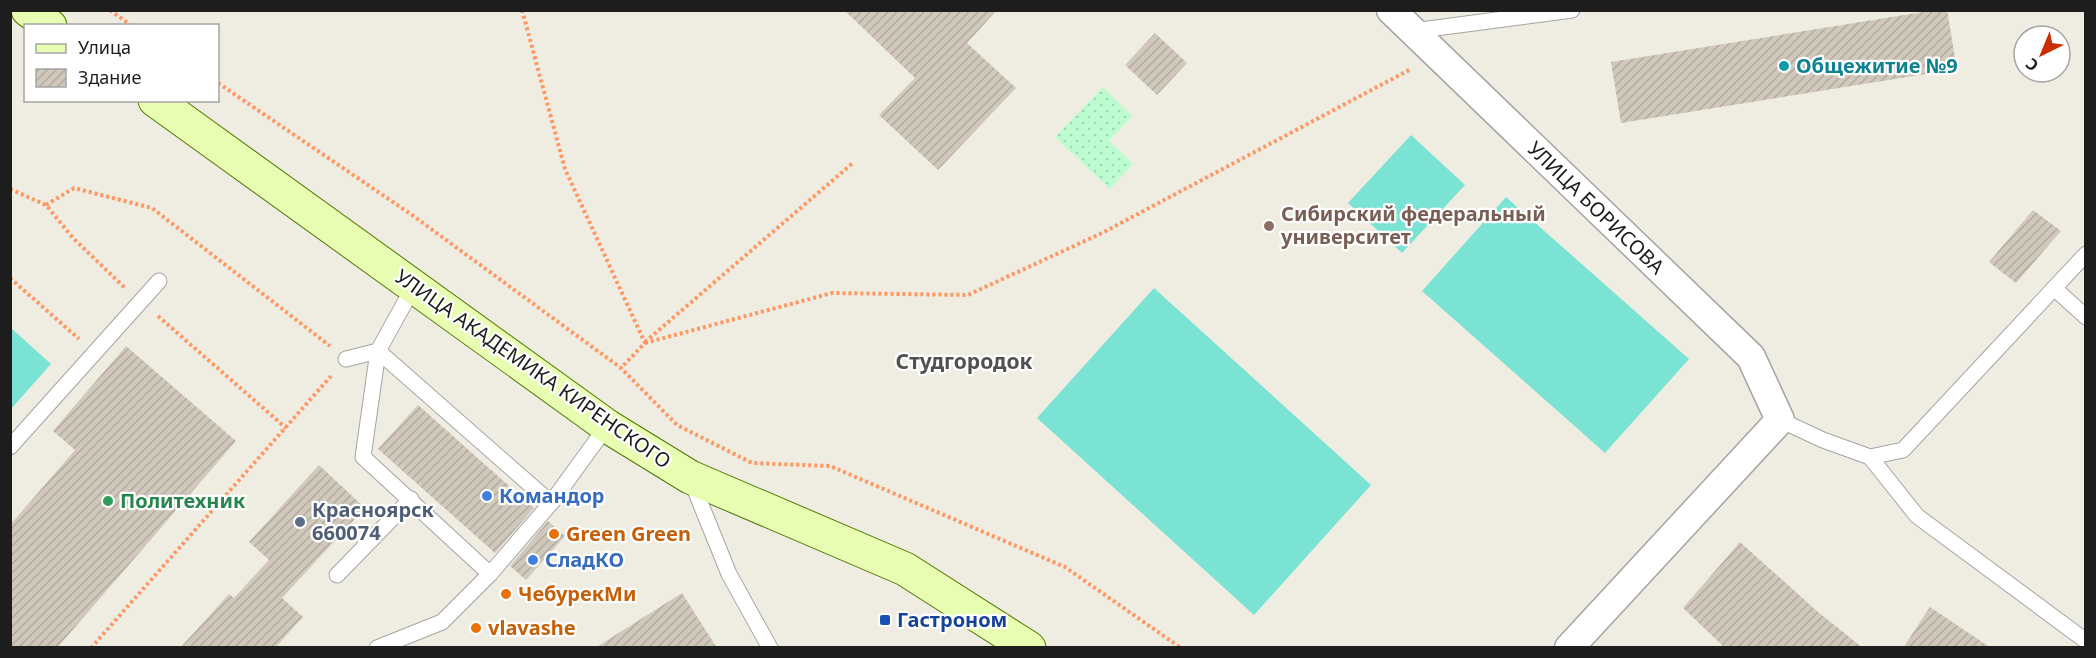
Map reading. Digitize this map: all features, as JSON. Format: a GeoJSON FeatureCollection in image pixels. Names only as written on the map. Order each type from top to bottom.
{"type":"FeatureCollection","features":[{"type":"Feature","properties":{"kind":"main road","name":"УЛИЦА АКАДЕМИКА КИРЕНСКОГО"},"geometry":{"type":"LineString","coordinates":[[158,102],[607,426],[690,477],[905,569],[1029,648]]}},
{"type":"Feature","properties":{"kind":"street","name":"УЛИЦА БОРИСОВА"},"geometry":{"type":"LineString","coordinates":[[1391,10],[1436,56],[1751,357],[1780,420]]}},
{"type":"Feature","properties":{"kind":"street"},"geometry":{"type":"LineString","coordinates":[[1569,648],[1780,420]]}},
{"type":"Feature","properties":{"kind":"lane"},"geometry":{"type":"LineString","coordinates":[[1413,31],[1572,10]]}},
{"type":"Feature","properties":{"kind":"lane"},"geometry":{"type":"LineString","coordinates":[[1870,457],[1903,450],[2085,254]]}},
{"type":"Feature","properties":{"kind":"lane"},"geometry":{"type":"LineString","coordinates":[[10,447],[159,281]]}},
{"type":"Feature","properties":{"kind":"lane"},"geometry":{"type":"LineString","coordinates":[[414,285],[378,351],[363,457],[490,574]]}},
{"type":"Feature","properties":{"kind":"lane"},"geometry":{"type":"LineString","coordinates":[[2054,288],[2085,317]]}},
{"type":"Feature","properties":{"kind":"lane"},"geometry":{"type":"LineString","coordinates":[[346,359],[378,351]]}},
{"type":"Feature","properties":{"kind":"lane"},"geometry":{"type":"LineString","coordinates":[[378,351],[551,503]]}},
{"type":"Feature","properties":{"kind":"lane"},"geometry":{"type":"LineString","coordinates":[[1780,420],[1823,440],[1870,457],[1917,516],[2085,641]]}},
{"type":"Feature","properties":{"kind":"lane"},"geometry":{"type":"LineString","coordinates":[[377,648],[442,622],[490,574],[551,503],[607,426]]}},
{"type":"Feature","properties":{"kind":"lane"},"geometry":{"type":"LineString","coordinates":[[690,477],[729,574],[770,648]]}},
{"type":"Feature","properties":{"kind":"lane"},"geometry":{"type":"LineString","coordinates":[[337,575],[411,499]]}},
{"type":"Feature","properties":{"kind":"path"},"geometry":{"type":"LineString","coordinates":[[110,10],[129,24]]}},
{"type":"Feature","properties":{"kind":"path"},"geometry":{"type":"LineString","coordinates":[[522,10],[565,170],[645,343]]}},
{"type":"Feature","properties":{"kind":"path"},"geometry":{"type":"LineString","coordinates":[[645,343],[832,293],[968,295],[1102,233],[1436,56]]}},
{"type":"Feature","properties":{"kind":"path"},"geometry":{"type":"LineString","coordinates":[[219,84],[412,215],[621,368],[677,425],[752,463],[830,466],[1065,567],[1181,648]]}},
{"type":"Feature","properties":{"kind":"path"},"geometry":{"type":"LineString","coordinates":[[621,368],[645,343],[854,162]]}},
{"type":"Feature","properties":{"kind":"path"},"geometry":{"type":"LineString","coordinates":[[46,204],[74,188],[152,208],[346,359],[91,648]]}},
{"type":"Feature","properties":{"kind":"path"},"geometry":{"type":"LineString","coordinates":[[10,189],[46,204],[73,238],[140,301],[286,428]]}},
{"type":"Feature","properties":{"kind":"path"},"geometry":{"type":"LineString","coordinates":[[10,278],[84,343]]}},
{"type":"Feature","properties":{"kind":"green space"},"geometry":{"type":"Polygon","coordinates":[[[1103,87],[1132,116],[1109,141],[1133,164],[1110,189],[1055,137],[1103,87]]]}},
{"type":"Feature","properties":{"kind":"shaded area"},"geometry":{"type":"Polygon","coordinates":[[[1411,135],[1465,185],[1402,253],[1348,203],[1411,135]]]}},
{"type":"Feature","properties":{"kind":"shaded area"},"geometry":{"type":"Polygon","coordinates":[[[1506,197],[1689,359],[1605,453],[1422,291],[1506,197]]]}},
{"type":"Feature","properties":{"kind":"shaded area"},"geometry":{"type":"Polygon","coordinates":[[[1154,288],[1371,485],[1254,615],[1037,418],[1154,288]]]}},
{"type":"Feature","properties":{"kind":"shaded area"},"geometry":{"type":"Polygon","coordinates":[[[11,328],[51,364],[11,409],[11,328]]]}},
{"type":"Feature","properties":{"kind":"building"},"geometry":{"type":"Polygon","coordinates":[[[844,10],[997,10],[967,43],[1016,88],[938,170],[879,115],[915,78],[844,10]]]}},
{"type":"Feature","properties":{"kind":"building","name":"Общежитие №9"},"geometry":{"type":"Polygon","coordinates":[[[1935,10],[1947,10],[1957,69],[1621,123],[1611,62],[1935,10]]]}},
{"type":"Feature","properties":{"kind":"building"},"geometry":{"type":"Polygon","coordinates":[[[1155,33],[1187,63],[1157,95],[1125,65],[1155,33]]]}},
{"type":"Feature","properties":{"kind":"building"},"geometry":{"type":"Polygon","coordinates":[[[2033,210],[2061,231],[2016,283],[1989,262],[2033,210]]]}},
{"type":"Feature","properties":{"kind":"building","name":"Политехник"},"geometry":{"type":"Polygon","coordinates":[[[126,346],[236,441],[57,648],[10,648],[10,525],[75,450],[53,431],[126,346]]]}},
{"type":"Feature","properties":{"kind":"building"},"geometry":{"type":"Polygon","coordinates":[[[418,405],[534,508],[495,553],[378,449],[418,405]]]}},
{"type":"Feature","properties":{"kind":"building"},"geometry":{"type":"Polygon","coordinates":[[[319,465],[365,508],[282,598],[303,617],[275,648],[180,648],[229,594],[234,598],[269,560],[249,542],[319,465]]]}},
{"type":"Feature","properties":{"kind":"building"},"geometry":{"type":"Polygon","coordinates":[[[548,521],[565,536],[526,580],[510,566],[548,521]]]}},
{"type":"Feature","properties":{"kind":"building"},"geometry":{"type":"Polygon","coordinates":[[[1740,542],[1818,612],[1863,648],[1725,648],[1683,608],[1740,542]]]}},
{"type":"Feature","properties":{"kind":"building"},"geometry":{"type":"Polygon","coordinates":[[[682,593],[717,648],[595,648],[682,593]]]}},
{"type":"Feature","properties":{"kind":"building"},"geometry":{"type":"Polygon","coordinates":[[[1930,607],[1991,648],[1903,648],[1930,607]]]}},
{"type":"Feature","properties":{"kind":"place","name":"Общежитие №9"},"geometry":{"type":"Point","coordinates":[1784,66]}},
{"type":"Feature","properties":{"kind":"place","name":"Сибирский федеральный университет"},"geometry":{"type":"Point","coordinates":[1269,226]}},
{"type":"Feature","properties":{"kind":"place","name":"Командор"},"geometry":{"type":"Point","coordinates":[487,496]}},
{"type":"Feature","properties":{"kind":"place","name":"Политехник"},"geometry":{"type":"Point","coordinates":[108,501]}},
{"type":"Feature","properties":{"kind":"place","name":"Красноярск 660074"},"geometry":{"type":"Point","coordinates":[300,522]}},
{"type":"Feature","properties":{"kind":"place","name":"Green Green"},"geometry":{"type":"Point","coordinates":[554,534]}},
{"type":"Feature","properties":{"kind":"place","name":"СладКО"},"geometry":{"type":"Point","coordinates":[533,560]}},
{"type":"Feature","properties":{"kind":"place","name":"ЧебурекМи"},"geometry":{"type":"Point","coordinates":[506,594]}},
{"type":"Feature","properties":{"kind":"place","name":"Гастроном"},"geometry":{"type":"Point","coordinates":[885,620]}},
{"type":"Feature","properties":{"kind":"place","name":"vlavashe"},"geometry":{"type":"Point","coordinates":[476,628]}},
{"type":"Feature","properties":{"kind":"district","name":"Студгородок"},"geometry":{"type":"Point","coordinates":[964,362]}}]}
